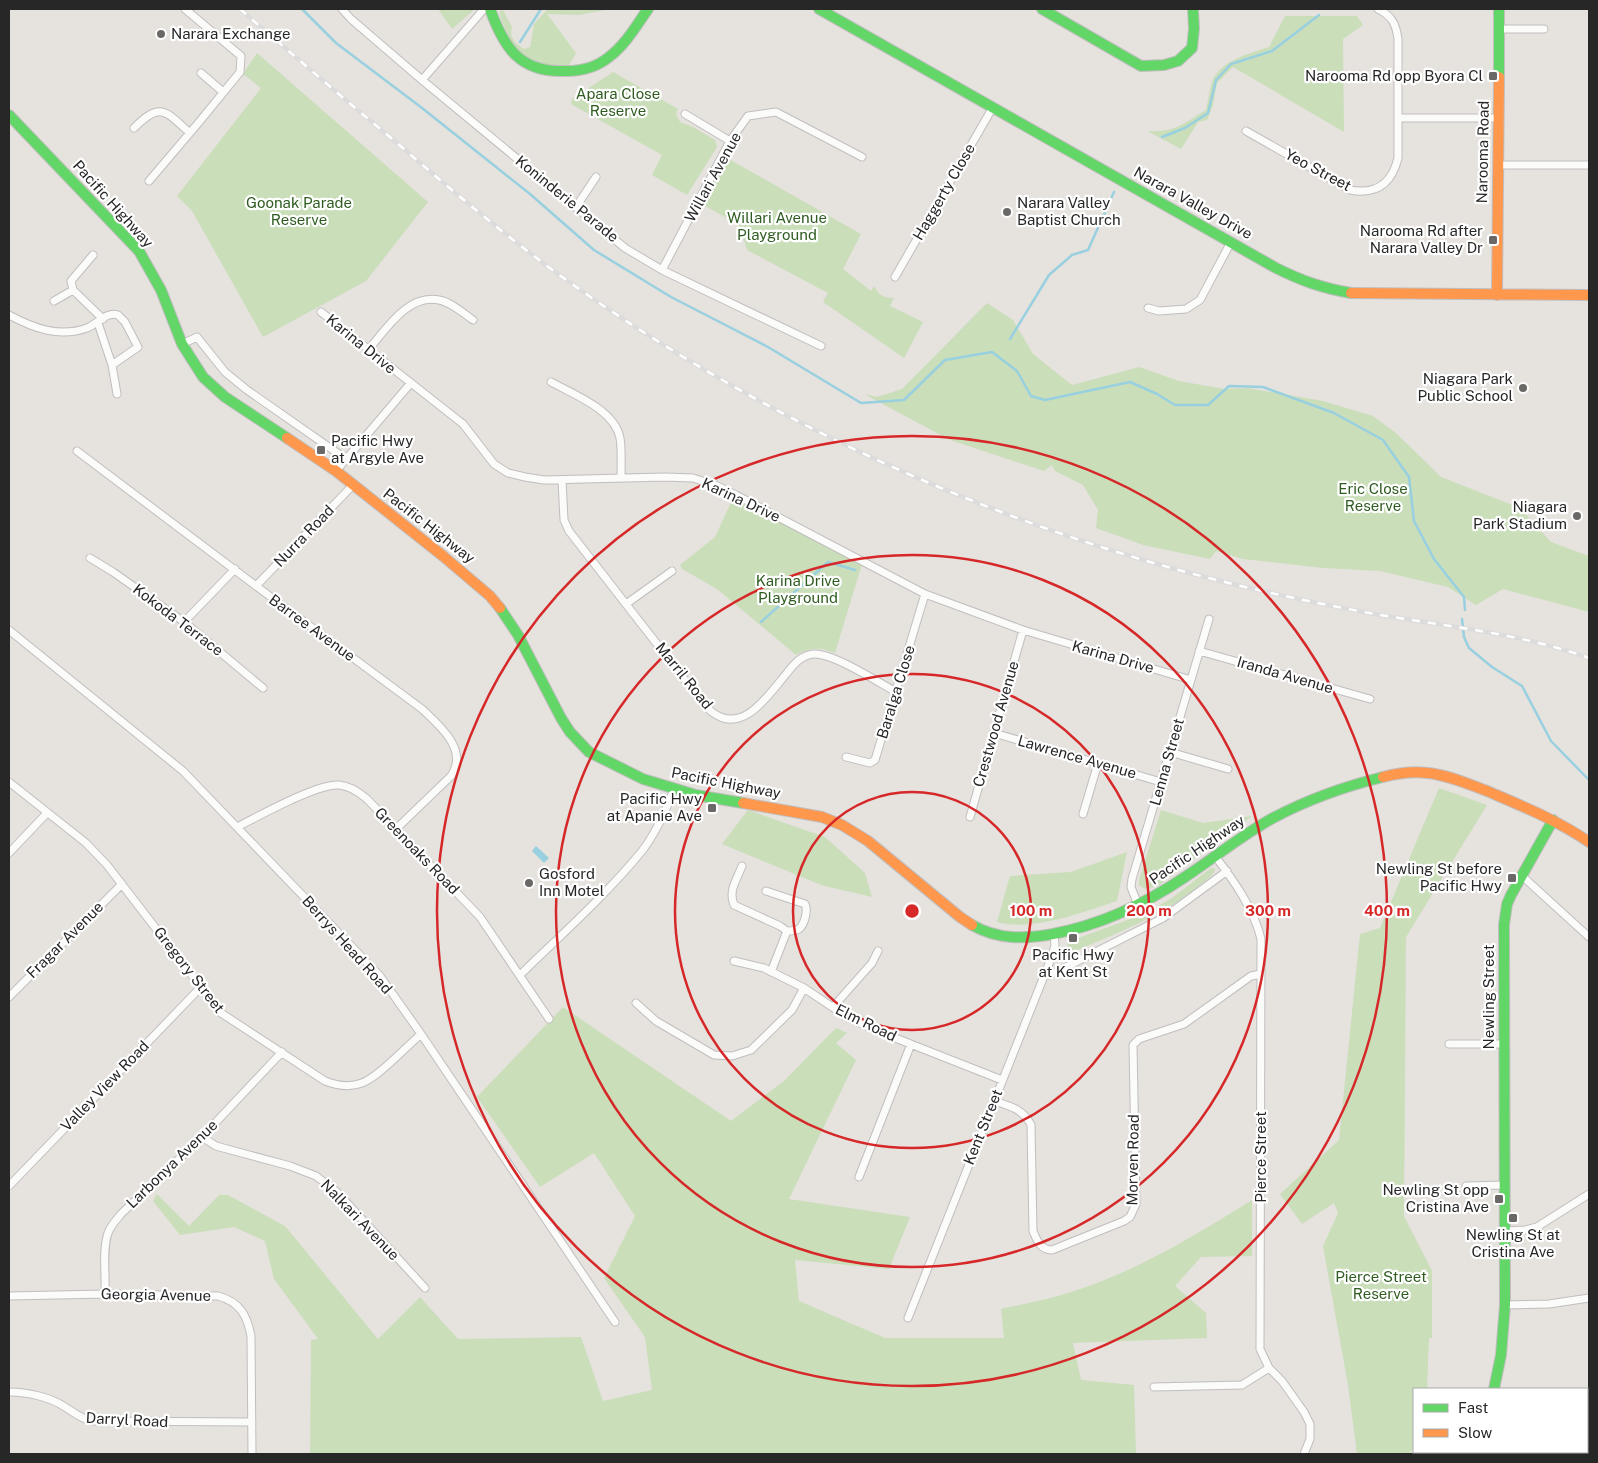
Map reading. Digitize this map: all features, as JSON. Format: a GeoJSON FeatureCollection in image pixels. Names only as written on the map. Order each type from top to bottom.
{"type":"FeatureCollection","features":[{"type":"Feature","properties":{"kind":"main road"},"geometry":{"type":"LineString","coordinates":[[490,9],[500,36],[516,57],[535,69],[563,72],[594,67],[613,55],[622,46],[648,9]]}},
{"type":"Feature","properties":{"kind":"main road","name":"Narara Valley Drive"},"geometry":{"type":"LineString","coordinates":[[819,9],[1231,242],[1292,276],[1309,283],[1338,292],[1374,295],[1589,295]]}},
{"type":"Feature","properties":{"kind":"main road"},"geometry":{"type":"LineString","coordinates":[[1042,9],[1141,66],[1164,65],[1178,61],[1192,48],[1194,29],[1193,9]]}},
{"type":"Feature","properties":{"kind":"main road","name":"Narooma Road"},"geometry":{"type":"LineString","coordinates":[[1497,296],[1499,9]]}},
{"type":"Feature","properties":{"kind":"main road","name":"Pacific Highway"},"geometry":{"type":"LineString","coordinates":[[9,115],[139,251],[161,290],[182,344],[203,377],[225,397],[336,471],[490,596],[518,635],[561,718],[580,743],[598,758],[618,768],[643,779],[696,795],[822,817],[842,825],[868,841],[960,917],[996,936],[1023,938],[1054,935],[1084,926],[1138,905],[1175,884],[1262,824],[1309,800],[1370,780],[1412,772],[1432,773],[1451,778],[1512,801],[1553,820],[1589,842]]}},
{"type":"Feature","properties":{"kind":"main road","name":"Newling Street"},"geometry":{"type":"LineString","coordinates":[[1494,1388],[1501,1355],[1506,1305],[1504,924],[1507,904],[1521,875],[1553,820]]}},
{"type":"Feature","properties":{"kind":"street"},"geometry":{"type":"LineString","coordinates":[[149,181],[240,72],[241,56],[185,9]]}},
{"type":"Feature","properties":{"kind":"street","name":"Koninderie Parade"},"geometry":{"type":"LineString","coordinates":[[342,9],[351,19],[422,80],[626,248],[662,270],[821,346]]}},
{"type":"Feature","properties":{"kind":"street"},"geometry":{"type":"LineString","coordinates":[[422,80],[484,9]]}},
{"type":"Feature","properties":{"kind":"street","name":"Yeo Street"},"geometry":{"type":"LineString","coordinates":[[1246,131],[1350,190],[1373,190],[1381,186],[1392,176],[1398,158],[1397,31],[1391,18],[1378,9]]}},
{"type":"Feature","properties":{"kind":"street"},"geometry":{"type":"LineString","coordinates":[[1499,29],[1544,29]]}},
{"type":"Feature","properties":{"kind":"street"},"geometry":{"type":"LineString","coordinates":[[201,73],[223,92]]}},
{"type":"Feature","properties":{"kind":"street","name":"Haggerty Close"},"geometry":{"type":"LineString","coordinates":[[895,277],[993,107]]}},
{"type":"Feature","properties":{"kind":"street"},"geometry":{"type":"LineString","coordinates":[[134,128],[147,115],[160,111],[168,114],[190,133]]}},
{"type":"Feature","properties":{"kind":"street","name":"Willari Avenue"},"geometry":{"type":"LineString","coordinates":[[662,270],[730,141],[748,116],[776,112],[862,157]]}},
{"type":"Feature","properties":{"kind":"street"},"geometry":{"type":"LineString","coordinates":[[685,114],[730,141]]}},
{"type":"Feature","properties":{"kind":"street"},"geometry":{"type":"LineString","coordinates":[[1398,118],[1498,118]]}},
{"type":"Feature","properties":{"kind":"street"},"geometry":{"type":"LineString","coordinates":[[1498,165],[1589,165]]}},
{"type":"Feature","properties":{"kind":"street"},"geometry":{"type":"LineString","coordinates":[[576,207],[596,177]]}},
{"type":"Feature","properties":{"kind":"street"},"geometry":{"type":"LineString","coordinates":[[1148,308],[1159,311],[1186,309],[1200,300],[1231,242]]}},
{"type":"Feature","properties":{"kind":"street"},"geometry":{"type":"LineString","coordinates":[[93,255],[71,281],[73,290],[100,321],[112,365],[117,394]]}},
{"type":"Feature","properties":{"kind":"street"},"geometry":{"type":"LineString","coordinates":[[54,301],[73,290]]}},
{"type":"Feature","properties":{"kind":"street"},"geometry":{"type":"LineString","coordinates":[[368,350],[404,310],[419,302],[440,300],[458,309],[473,320]]}},
{"type":"Feature","properties":{"kind":"street","name":"Karina Drive"},"geometry":{"type":"LineString","coordinates":[[321,312],[463,424],[494,464],[508,473],[525,477],[562,480],[621,477],[693,478],[714,485],[925,594],[1023,630],[1191,680]]}},
{"type":"Feature","properties":{"kind":"street"},"geometry":{"type":"LineString","coordinates":[[9,314],[34,328],[47,330],[77,330],[89,327],[112,313],[121,316],[138,347],[112,365]]}},
{"type":"Feature","properties":{"kind":"street"},"geometry":{"type":"LineString","coordinates":[[182,344],[197,337],[225,372],[247,390],[346,459]]}},
{"type":"Feature","properties":{"kind":"street"},"geometry":{"type":"LineString","coordinates":[[551,382],[603,411],[613,422],[620,438],[621,477]]}},
{"type":"Feature","properties":{"kind":"street"},"geometry":{"type":"LineString","coordinates":[[336,471],[410,384]]}},
{"type":"Feature","properties":{"kind":"street","name":"Barree Avenue"},"geometry":{"type":"LineString","coordinates":[[77,451],[422,709],[439,725],[457,752],[456,769],[396,829]]}},
{"type":"Feature","properties":{"kind":"street","name":"Marril Road"},"geometry":{"type":"LineString","coordinates":[[562,480],[566,526],[692,689],[713,713],[730,720],[747,716],[760,705],[801,658],[807,655],[820,654],[832,658],[896,692]]}},
{"type":"Feature","properties":{"kind":"street","name":"Nurra Road"},"geometry":{"type":"LineString","coordinates":[[256,586],[353,485]]}},
{"type":"Feature","properties":{"kind":"street","name":"Kokoda Terrace"},"geometry":{"type":"LineString","coordinates":[[90,558],[184,622],[263,688]]}},
{"type":"Feature","properties":{"kind":"street"},"geometry":{"type":"LineString","coordinates":[[184,622],[235,569]]}},
{"type":"Feature","properties":{"kind":"street"},"geometry":{"type":"LineString","coordinates":[[626,604],[672,571]]}},
{"type":"Feature","properties":{"kind":"street","name":"Baralga Close"},"geometry":{"type":"LineString","coordinates":[[846,757],[870,763],[875,760],[925,594]]}},
{"type":"Feature","properties":{"kind":"street","name":"Lenna Street"},"geometry":{"type":"LineString","coordinates":[[1138,905],[1131,887],[1132,879],[1209,619]]}},
{"type":"Feature","properties":{"kind":"street","name":"Berrys Head Road"},"geometry":{"type":"LineString","coordinates":[[9,630],[183,771],[380,976],[615,1322]]}},
{"type":"Feature","properties":{"kind":"street","name":"Crestwood Avenue"},"geometry":{"type":"LineString","coordinates":[[970,817],[1023,630]]}},
{"type":"Feature","properties":{"kind":"street","name":"Iranda Avenue"},"geometry":{"type":"LineString","coordinates":[[1199,651],[1370,699]]}},
{"type":"Feature","properties":{"kind":"street","name":"Lawrence Avenue"},"geometry":{"type":"LineString","coordinates":[[994,733],[1161,782]]}},
{"type":"Feature","properties":{"kind":"street"},"geometry":{"type":"LineString","coordinates":[[1170,752],[1228,769]]}},
{"type":"Feature","properties":{"kind":"street"},"geometry":{"type":"LineString","coordinates":[[1083,814],[1098,763]]}},
{"type":"Feature","properties":{"kind":"street","name":"Gregory Street"},"geometry":{"type":"LineString","coordinates":[[9,782],[97,854],[214,1005],[226,1017],[325,1081],[354,1086],[372,1079],[421,1034]]}},
{"type":"Feature","properties":{"kind":"street","name":"Greenoaks Road"},"geometry":{"type":"LineString","coordinates":[[237,827],[312,791],[338,785],[361,794],[480,917],[549,1019]]}},
{"type":"Feature","properties":{"kind":"street"},"geometry":{"type":"LineString","coordinates":[[520,975],[591,905],[643,850],[667,808],[674,789]]}},
{"type":"Feature","properties":{"kind":"street"},"geometry":{"type":"LineString","coordinates":[[9,853],[47,813]]}},
{"type":"Feature","properties":{"kind":"street","name":"Pierce Street"},"geometry":{"type":"LineString","coordinates":[[1215,856],[1253,916],[1258,927],[1260,939],[1260,1349],[1269,1368],[1282,1381],[1304,1412],[1310,1424],[1310,1439],[1304,1454]]}},
{"type":"Feature","properties":{"kind":"street"},"geometry":{"type":"LineString","coordinates":[[742,866],[732,890],[731,896],[734,905],[787,931],[799,929],[802,926],[807,910],[805,904],[766,891]]}},
{"type":"Feature","properties":{"kind":"street"},"geometry":{"type":"LineString","coordinates":[[1044,975],[1050,975],[1149,927],[1177,909],[1226,871]]}},
{"type":"Feature","properties":{"kind":"street"},"geometry":{"type":"LineString","coordinates":[[1521,875],[1589,937]]}},
{"type":"Feature","properties":{"kind":"street","name":"Fragar Avenue"},"geometry":{"type":"LineString","coordinates":[[9,996],[122,884]]}},
{"type":"Feature","properties":{"kind":"street"},"geometry":{"type":"LineString","coordinates":[[771,972],[787,931]]}},
{"type":"Feature","properties":{"kind":"street","name":"Kent Street"},"geometry":{"type":"LineString","coordinates":[[908,1318],[1044,975],[1055,945],[1054,935]]}},
{"type":"Feature","properties":{"kind":"street"},"geometry":{"type":"LineString","coordinates":[[833,1007],[872,963],[878,951]]}},
{"type":"Feature","properties":{"kind":"street","name":"Elm Road"},"geometry":{"type":"LineString","coordinates":[[734,960],[764,968],[804,988],[848,1017],[1002,1080]]}},
{"type":"Feature","properties":{"kind":"street","name":"Morven Road"},"geometry":{"type":"LineString","coordinates":[[994,1101],[1020,1110],[1027,1116],[1031,1125],[1033,1231],[1036,1241],[1043,1248],[1052,1250],[1124,1221],[1130,1217],[1136,1204],[1133,1045],[1139,1039],[1184,1024],[1250,976],[1261,974]]}},
{"type":"Feature","properties":{"kind":"street","name":"Valley View Road"},"geometry":{"type":"LineString","coordinates":[[9,1186],[201,987]]}},
{"type":"Feature","properties":{"kind":"street"},"geometry":{"type":"LineString","coordinates":[[636,1003],[656,1021],[714,1055],[732,1056],[751,1050],[792,1010],[804,988]]}},
{"type":"Feature","properties":{"kind":"street"},"geometry":{"type":"LineString","coordinates":[[859,1177],[911,1044]]}},
{"type":"Feature","properties":{"kind":"street"},"geometry":{"type":"LineString","coordinates":[[1450,1044],[1504,1044]]}},
{"type":"Feature","properties":{"kind":"street","name":"Larbonya Avenue"},"geometry":{"type":"LineString","coordinates":[[105,1294],[106,1250],[109,1232],[114,1223],[122,1213],[202,1137],[282,1052]]}},
{"type":"Feature","properties":{"kind":"street","name":"Nalkari Avenue"},"geometry":{"type":"LineString","coordinates":[[202,1137],[216,1146],[290,1166],[316,1176],[337,1192],[425,1288]]}},
{"type":"Feature","properties":{"kind":"street"},"geometry":{"type":"LineString","coordinates":[[1466,1186],[1505,1186]]}},
{"type":"Feature","properties":{"kind":"street"},"geometry":{"type":"LineString","coordinates":[[1505,1231],[1525,1230],[1542,1225],[1589,1194]]}},
{"type":"Feature","properties":{"kind":"street","name":"Georgia Avenue"},"geometry":{"type":"LineString","coordinates":[[9,1296],[105,1294],[218,1296],[227,1298],[238,1305],[247,1318],[252,1336],[252,1454]]}},
{"type":"Feature","properties":{"kind":"street"},"geometry":{"type":"LineString","coordinates":[[1506,1305],[1549,1304],[1589,1298]]}},
{"type":"Feature","properties":{"kind":"street"},"geometry":{"type":"LineString","coordinates":[[1154,1387],[1242,1386],[1269,1368]]}},
{"type":"Feature","properties":{"kind":"street","name":"Darryl Road"},"geometry":{"type":"LineString","coordinates":[[9,1392],[43,1398],[64,1406],[78,1416],[92,1421],[252,1422]]}},
{"type":"Feature","properties":{"kind":"green space"},"geometry":{"type":"Polygon","coordinates":[[[438,9],[475,9],[452,29],[438,9]]]}},
{"type":"Feature","properties":{"kind":"green space"},"geometry":{"type":"Polygon","coordinates":[[[548,9],[610,9],[579,15],[547,14],[576,53],[568,67],[541,63],[531,60],[522,54],[509,38],[499,12],[503,10],[512,27],[511,34],[514,40],[524,49],[530,47],[534,24],[548,9]]]}},
{"type":"Feature","properties":{"kind":"green space"},"geometry":{"type":"Polygon","coordinates":[[[1285,16],[1357,16],[1363,25],[1343,39],[1344,132],[1233,67],[1217,83],[1213,105],[1207,120],[1198,122],[1181,149],[1149,132],[1173,128],[1206,110],[1212,82],[1221,68],[1244,55],[1269,47],[1285,16]]]}},
{"type":"Feature","properties":{"kind":"green space","name":"Goonak Parade Reserve"},"geometry":{"type":"Polygon","coordinates":[[[257,53],[428,202],[366,281],[263,337],[192,211],[177,196],[261,88],[243,74],[257,53]]]}},
{"type":"Feature","properties":{"kind":"green space","name":"Apara Close Reserve"},"geometry":{"type":"Polygon","coordinates":[[[613,72],[678,109],[676,114],[680,122],[715,140],[717,147],[687,195],[652,175],[662,155],[571,104],[572,99],[613,72]]]}},
{"type":"Feature","properties":{"kind":"green space","name":"Willari Avenue Playground"},"geometry":{"type":"Polygon","coordinates":[[[727,158],[861,234],[843,269],[871,291],[874,286],[882,295],[894,298],[890,306],[923,322],[904,358],[823,302],[828,293],[747,250],[739,225],[700,203],[727,158]]]}},
{"type":"Feature","properties":{"kind":"green space","name":"Eric Close Reserve"},"geometry":{"type":"Polygon","coordinates":[[[987,303],[1013,320],[1033,354],[1072,385],[1139,367],[1179,381],[1224,389],[1248,388],[1323,401],[1373,416],[1396,433],[1441,477],[1520,508],[1551,542],[1589,556],[1589,612],[1503,589],[1476,605],[1448,587],[1380,571],[1323,568],[1243,559],[1216,551],[1210,559],[1143,545],[1096,528],[1098,510],[1083,485],[1055,471],[1052,465],[1044,471],[950,440],[864,394],[877,397],[902,389],[987,303]]]}},
{"type":"Feature","properties":{"kind":"green space","name":"Karina Drive Playground"},"geometry":{"type":"Polygon","coordinates":[[[733,498],[862,564],[835,653],[816,649],[806,650],[796,655],[717,589],[682,569],[680,565],[715,537],[733,498]]]}},
{"type":"Feature","properties":{"kind":"green space","name":"Pierce Street Reserve"},"geometry":{"type":"Polygon","coordinates":[[[1439,788],[1487,805],[1406,937],[1404,1216],[1432,1271],[1432,1338],[1429,1338],[1427,1388],[1413,1388],[1413,1447],[1410,1454],[1357,1454],[1348,1385],[1323,1246],[1338,1213],[1334,1203],[1302,1224],[1280,1194],[1339,1140],[1360,934],[1380,928],[1439,788]]]}},
{"type":"Feature","properties":{"kind":"green space"},"geometry":{"type":"Polygon","coordinates":[[[748,810],[825,837],[865,873],[872,897],[821,885],[722,844],[748,810]]]}},
{"type":"Feature","properties":{"kind":"green space"},"geometry":{"type":"Polygon","coordinates":[[[1161,810],[1203,823],[1252,816],[1158,886],[1145,889],[1139,885],[1139,880],[1161,810]]]}},
{"type":"Feature","properties":{"kind":"green space"},"geometry":{"type":"Polygon","coordinates":[[[1127,852],[1117,901],[1041,923],[1011,924],[997,922],[1010,876],[1071,872],[1127,852]]]}},
{"type":"Feature","properties":{"kind":"green space"},"geometry":{"type":"Polygon","coordinates":[[[1211,868],[1214,868],[1215,871],[1211,876],[1167,908],[1075,951],[1068,951],[1066,948],[1070,941],[1144,914],[1172,898],[1211,868]]]}},
{"type":"Feature","properties":{"kind":"green space"},"geometry":{"type":"Polygon","coordinates":[[[563,1007],[731,1121],[784,1081],[836,1028],[847,1033],[836,1043],[856,1060],[789,1199],[910,1217],[889,1269],[795,1260],[799,1301],[885,1338],[1004,1338],[1001,1309],[1060,1295],[1116,1275],[1186,1240],[1252,1200],[1252,1256],[1201,1257],[1175,1286],[1206,1313],[1207,1338],[1073,1343],[1081,1380],[1134,1385],[1136,1454],[310,1454],[311,1340],[318,1339],[274,1279],[265,1241],[234,1227],[180,1235],[153,1201],[157,1194],[189,1226],[219,1195],[228,1195],[285,1226],[378,1339],[420,1297],[458,1339],[581,1337],[603,1401],[652,1390],[645,1337],[604,1278],[635,1216],[594,1153],[540,1187],[477,1097],[563,1007]]]}},
{"type":"Feature","properties":{"kind":"green space"},"geometry":{"type":"Polygon","coordinates":[[[1558,1453],[1561,1454],[1501,1454],[1558,1453]]]}},
{"type":"Feature","properties":{"kind":"water"},"geometry":{"type":"Polygon","coordinates":[[[536,846],[549,858],[544,863],[532,851],[536,846]]]}},
{"type":"Feature","properties":{"kind":"waterway"},"geometry":{"type":"LineString","coordinates":[[302,9],[336,43],[422,108],[530,194],[594,250],[671,297],[768,347],[861,403],[904,400],[945,360],[992,352],[1017,371],[1031,396],[1045,400],[1130,382],[1157,394],[1175,405],[1208,405],[1229,386],[1263,387],[1334,413],[1383,440],[1409,477],[1414,521],[1434,559],[1464,597],[1465,610]]}},
{"type":"Feature","properties":{"kind":"waterway"},"geometry":{"type":"LineString","coordinates":[[520,42],[541,9]]}},
{"type":"Feature","properties":{"kind":"waterway"},"geometry":{"type":"LineString","coordinates":[[1162,137],[1185,128],[1208,113],[1216,80],[1231,64],[1272,51],[1319,15]]}},
{"type":"Feature","properties":{"kind":"waterway"},"geometry":{"type":"LineString","coordinates":[[1010,339],[1049,275],[1072,255],[1088,250],[1114,192]]}},
{"type":"Feature","properties":{"kind":"waterway"},"geometry":{"type":"LineString","coordinates":[[761,622],[828,562],[855,570]]}},
{"type":"Feature","properties":{"kind":"waterway"},"geometry":{"type":"LineString","coordinates":[[1462,619],[1464,637],[1469,648],[1492,667],[1522,686],[1551,741],[1589,780]]}},
{"type":"Feature","properties":{"kind":"railway"},"geometry":{"type":"LineString","coordinates":[[240,9],[456,193],[558,274],[625,320],[694,363],[765,404],[837,441],[911,475],[986,506],[1062,534],[1140,559],[1196,575],[1280,595],[1364,612],[1478,630],[1562,649],[1589,658]]}},
{"type":"Feature","properties":{"kind":"traffic: fast"},"geometry":{"type":"LineString","coordinates":[[490,9],[501,35],[516,55],[525,63],[550,71],[589,68],[609,57],[626,41],[648,9]]}},
{"type":"Feature","properties":{"kind":"traffic: fast"},"geometry":{"type":"LineString","coordinates":[[819,9],[1276,268],[1312,284],[1351,293]]}},
{"type":"Feature","properties":{"kind":"traffic: fast"},"geometry":{"type":"LineString","coordinates":[[1042,9],[1141,66],[1164,65],[1178,61],[1192,48],[1194,29],[1193,9]]}},
{"type":"Feature","properties":{"kind":"traffic: fast"},"geometry":{"type":"LineString","coordinates":[[1499,9],[1499,77]]}},
{"type":"Feature","properties":{"kind":"traffic: fast"},"geometry":{"type":"LineString","coordinates":[[9,115],[139,251],[161,290],[182,344],[203,377],[225,397],[287,438]]}},
{"type":"Feature","properties":{"kind":"traffic: fast"},"geometry":{"type":"LineString","coordinates":[[500,608],[518,635],[561,718],[570,732],[589,752],[643,779],[696,795],[743,803]]}},
{"type":"Feature","properties":{"kind":"traffic: fast"},"geometry":{"type":"LineString","coordinates":[[972,925],[1002,936],[1032,937],[1071,930],[1105,919],[1138,905],[1170,887],[1273,818],[1327,794],[1383,777]]}},
{"type":"Feature","properties":{"kind":"traffic: fast"},"geometry":{"type":"LineString","coordinates":[[1494,1388],[1501,1355],[1505,1305],[1504,925],[1507,904],[1511,895],[1553,820]]}},
{"type":"Feature","properties":{"kind":"traffic: slow"},"geometry":{"type":"LineString","coordinates":[[1497,295],[1499,77]]}},
{"type":"Feature","properties":{"kind":"traffic: slow"},"geometry":{"type":"LineString","coordinates":[[1351,293],[1589,295]]}},
{"type":"Feature","properties":{"kind":"traffic: slow"},"geometry":{"type":"LineString","coordinates":[[287,438],[336,471],[443,556],[490,596],[500,608]]}},
{"type":"Feature","properties":{"kind":"traffic: slow"},"geometry":{"type":"LineString","coordinates":[[1383,777],[1417,772],[1450,778],[1487,791],[1539,814],[1589,842]]}},
{"type":"Feature","properties":{"kind":"traffic: slow"},"geometry":{"type":"LineString","coordinates":[[743,803],[822,817],[842,825],[868,841],[972,925]]}},
{"type":"Feature","properties":{"kind":"place","name":"Narara Exchange"},"geometry":{"type":"Point","coordinates":[161,34]}},
{"type":"Feature","properties":{"kind":"place","name":"Narooma Rd opp Byora Cl"},"geometry":{"type":"Point","coordinates":[1493,76]}},
{"type":"Feature","properties":{"kind":"place","name":"Narara Valley Baptist Church"},"geometry":{"type":"Point","coordinates":[1007,212]}},
{"type":"Feature","properties":{"kind":"place","name":"Narooma Rd after Narara Valley Dr"},"geometry":{"type":"Point","coordinates":[1493,240]}},
{"type":"Feature","properties":{"kind":"place","name":"Niagara Park Public School"},"geometry":{"type":"Point","coordinates":[1523,388]}},
{"type":"Feature","properties":{"kind":"place","name":"Pacific Hwy at Argyle Ave"},"geometry":{"type":"Point","coordinates":[321,450]}},
{"type":"Feature","properties":{"kind":"place","name":"Niagara Park Stadium"},"geometry":{"type":"Point","coordinates":[1577,516]}},
{"type":"Feature","properties":{"kind":"place","name":"Pacific Hwy at Apanie Ave"},"geometry":{"type":"Point","coordinates":[712,808]}},
{"type":"Feature","properties":{"kind":"place","name":"Newling St before Pacific Hwy"},"geometry":{"type":"Point","coordinates":[1512,878]}},
{"type":"Feature","properties":{"kind":"place","name":"Gosford Inn Motel"},"geometry":{"type":"Point","coordinates":[529,883]}},
{"type":"Feature","properties":{"kind":"place","name":"Pacific Hwy at Kent St"},"geometry":{"type":"Point","coordinates":[1073,938]}},
{"type":"Feature","properties":{"kind":"place","name":"Newling St opp Cristina Ave"},"geometry":{"type":"Point","coordinates":[1499,1199]}},
{"type":"Feature","properties":{"kind":"place","name":"Newling St at Cristina Ave"},"geometry":{"type":"Point","coordinates":[1513,1218]}}]}
